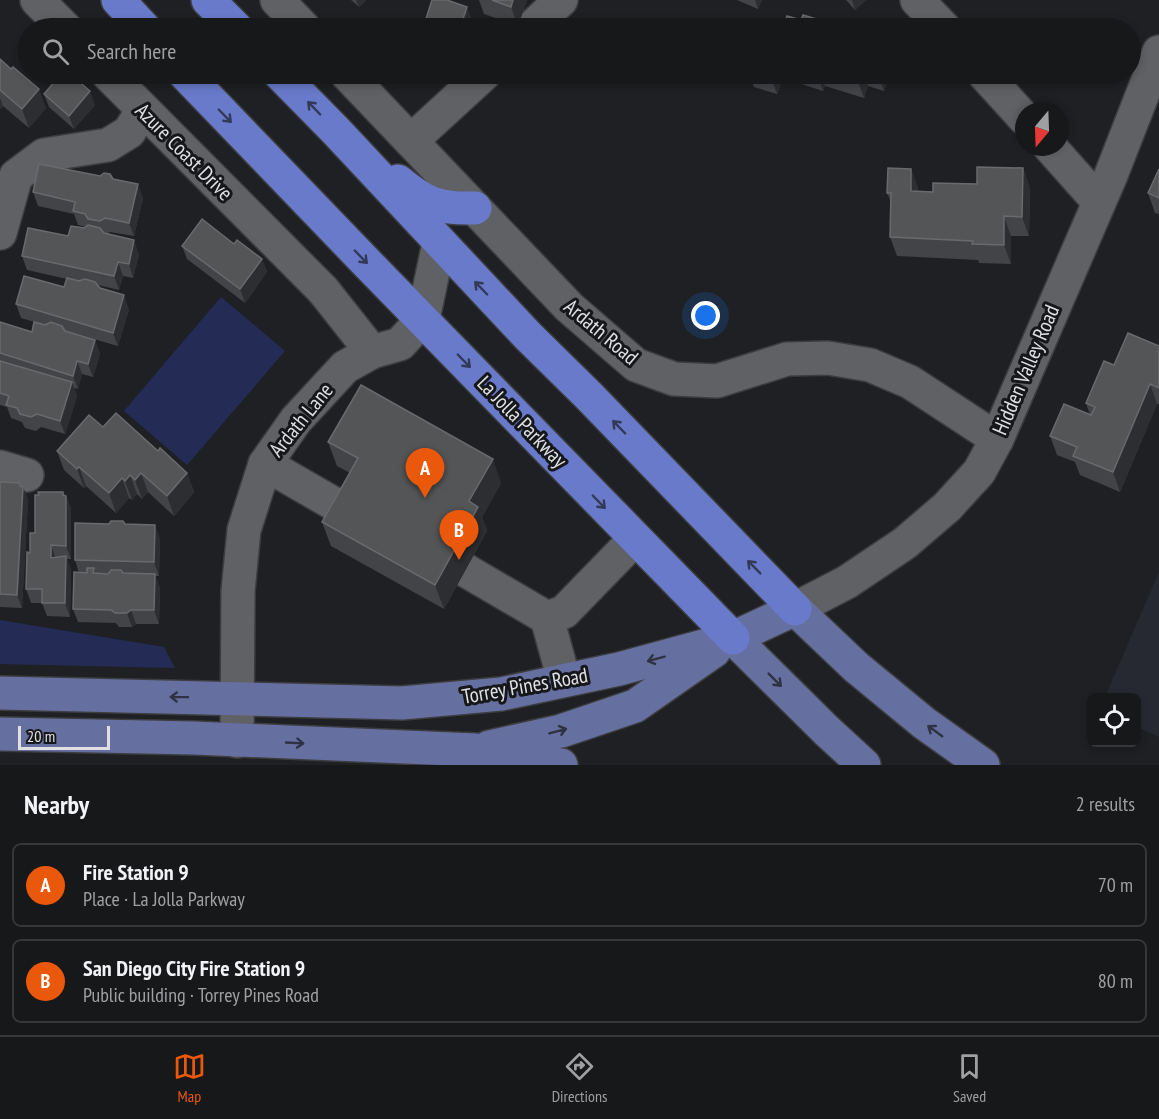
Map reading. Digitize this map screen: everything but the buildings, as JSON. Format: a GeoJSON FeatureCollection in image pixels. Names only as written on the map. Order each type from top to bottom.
{"type":"FeatureCollection","features":[{"type":"Feature","properties":{"kind":"highway"},"geometry":{"type":"LineString","coordinates":[[118,0],[135,18]]}},
{"type":"Feature","properties":{"kind":"highway"},"geometry":{"type":"LineString","coordinates":[[208,0],[226,18]]}},
{"type":"Feature","properties":{"kind":"highway","name":"La Jolla Parkway"},"geometry":{"type":"LineString","coordinates":[[195,84],[733,638]]}},
{"type":"Feature","properties":{"kind":"highway"},"geometry":{"type":"LineString","coordinates":[[290,84],[336,130],[439,243],[795,609]]}},
{"type":"Feature","properties":{"kind":"highway"},"geometry":{"type":"LineString","coordinates":[[336,130],[420,199],[450,209],[475,208]]}},
{"type":"Feature","properties":{"kind":"main road","name":"Torrey Pines Road"},"geometry":{"type":"LineString","coordinates":[[0,693],[402,703],[501,694],[619,669],[733,638],[795,609]]}},
{"type":"Feature","properties":{"kind":"main road"},"geometry":{"type":"LineString","coordinates":[[795,609],[856,668],[924,723],[983,765]]}},
{"type":"Feature","properties":{"kind":"main road"},"geometry":{"type":"LineString","coordinates":[[0,734],[237,741],[381,756],[475,750],[561,730],[635,706],[733,638]]}},
{"type":"Feature","properties":{"kind":"main road","name":"La Jolla Parkway"},"geometry":{"type":"LineString","coordinates":[[733,638],[864,765]]}},
{"type":"Feature","properties":{"kind":"main road"},"geometry":{"type":"LineString","coordinates":[[475,750],[561,765]]}},
{"type":"Feature","properties":{"kind":"street"},"geometry":{"type":"LineString","coordinates":[[37,0],[54,18]]}},
{"type":"Feature","properties":{"kind":"street"},"geometry":{"type":"LineString","coordinates":[[277,0],[294,18]]}},
{"type":"Feature","properties":{"kind":"street"},"geometry":{"type":"LineString","coordinates":[[542,18],[561,0]]}},
{"type":"Feature","properties":{"kind":"street"},"geometry":{"type":"LineString","coordinates":[[917,0],[934,18]]}},
{"type":"Feature","properties":{"kind":"street","name":"Hidden Valley Road"},"geometry":{"type":"LineString","coordinates":[[795,609],[847,582],[905,543],[947,507],[979,472],[997,439],[1099,202],[1159,52]]}},
{"type":"Feature","properties":{"kind":"street","name":"Azure Coast Drive"},"geometry":{"type":"LineString","coordinates":[[118,84],[323,290],[372,352]]}},
{"type":"Feature","properties":{"kind":"street","name":"Ardath Road"},"geometry":{"type":"LineString","coordinates":[[357,84],[569,307],[636,365],[674,379],[717,381],[787,359],[828,358],[870,364],[910,382],[997,439]]}},
{"type":"Feature","properties":{"kind":"street"},"geometry":{"type":"LineString","coordinates":[[411,141],[473,84]]}},
{"type":"Feature","properties":{"kind":"street"},"geometry":{"type":"LineString","coordinates":[[993,84],[1015,108]]}},
{"type":"Feature","properties":{"kind":"street"},"geometry":{"type":"LineString","coordinates":[[0,233],[16,176],[44,155],[108,145],[129,132],[143,110]]}},
{"type":"Feature","properties":{"kind":"street"},"geometry":{"type":"LineString","coordinates":[[1058,156],[1099,202]]}},
{"type":"Feature","properties":{"kind":"street"},"geometry":{"type":"LineString","coordinates":[[423,319],[439,243]]}},
{"type":"Feature","properties":{"kind":"street","name":"Ardath Lane"},"geometry":{"type":"LineString","coordinates":[[237,741],[238,591],[243,530],[265,464],[296,420],[345,367],[372,352],[400,344],[423,319]]}},
{"type":"Feature","properties":{"kind":"street"},"geometry":{"type":"LineString","coordinates":[[265,464],[350,513]]}},
{"type":"Feature","properties":{"kind":"street"},"geometry":{"type":"LineString","coordinates":[[547,618],[564,612],[635,539]]}},
{"type":"Feature","properties":{"kind":"street"},"geometry":{"type":"LineString","coordinates":[[465,570],[547,618],[564,680]]}},
{"type":"Feature","properties":{"kind":"shaded area"},"geometry":{"type":"Polygon","coordinates":[[[221,297],[285,351],[187,465],[124,411],[221,297]]]}},
{"type":"Feature","properties":{"kind":"shaded area"},"geometry":{"type":"Polygon","coordinates":[[[1159,572],[1159,737],[1141,729],[1141,693],[1107,693],[1159,572]]]}},
{"type":"Feature","properties":{"kind":"shaded area"},"geometry":{"type":"Polygon","coordinates":[[[0,620],[164,647],[175,668],[0,664],[0,620]]]}},
{"type":"Feature","properties":{"kind":"place","name":"Fire Station 9"},"geometry":{"type":"Point","coordinates":[425,498]}},
{"type":"Feature","properties":{"kind":"place","name":"San Diego City Fire Station 9"},"geometry":{"type":"Point","coordinates":[459,560]}}]}
